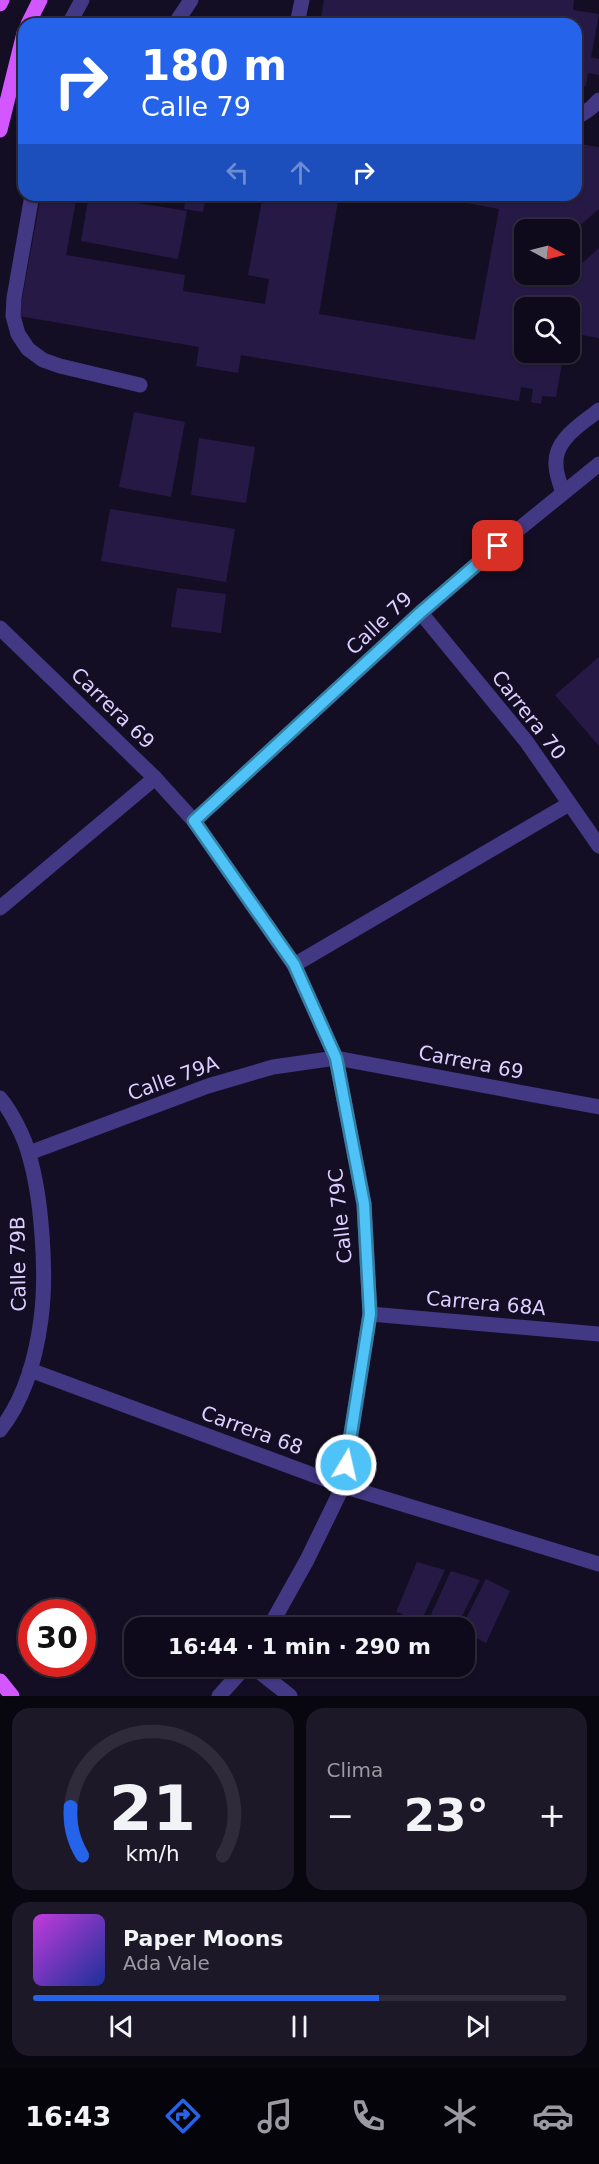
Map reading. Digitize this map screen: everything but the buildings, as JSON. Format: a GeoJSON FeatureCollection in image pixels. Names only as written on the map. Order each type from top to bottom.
{"type":"FeatureCollection","features":[{"type":"Feature","properties":{"kind":"main road"},"geometry":{"type":"LineString","coordinates":[[31,18],[40,0]]}},
{"type":"Feature","properties":{"kind":"main road"},"geometry":{"type":"LineString","coordinates":[[0,130],[18,57]]}},
{"type":"Feature","properties":{"kind":"main road"},"geometry":{"type":"LineString","coordinates":[[0,1681],[12,1696]]}},
{"type":"Feature","properties":{"kind":"street"},"geometry":{"type":"LineString","coordinates":[[72,18],[82,0]]}},
{"type":"Feature","properties":{"kind":"street"},"geometry":{"type":"LineString","coordinates":[[179,18],[191,0]]}},
{"type":"Feature","properties":{"kind":"street"},"geometry":{"type":"LineString","coordinates":[[298,18],[302,0]]}},
{"type":"Feature","properties":{"kind":"street"},"geometry":{"type":"LineString","coordinates":[[582,114],[599,100]]}},
{"type":"Feature","properties":{"kind":"street"},"geometry":{"type":"LineString","coordinates":[[31,201],[14,298],[14,316],[18,334],[28,349],[43,360],[140,385]]}},
{"type":"Feature","properties":{"kind":"street"},"geometry":{"type":"LineString","coordinates":[[563,493],[555,467],[558,449],[569,434],[599,410]]}},
{"type":"Feature","properties":{"kind":"street","name":"Calle 79"},"geometry":{"type":"LineString","coordinates":[[194,821],[420,613],[599,464]]}},
{"type":"Feature","properties":{"kind":"street","name":"Carrera 70"},"geometry":{"type":"LineString","coordinates":[[420,613],[526,741],[599,846]]}},
{"type":"Feature","properties":{"kind":"street","name":"Carrera 69"},"geometry":{"type":"LineString","coordinates":[[0,628],[155,778],[194,821]]}},
{"type":"Feature","properties":{"kind":"street"},"geometry":{"type":"LineString","coordinates":[[0,908],[155,778]]}},
{"type":"Feature","properties":{"kind":"street"},"geometry":{"type":"LineString","coordinates":[[294,964],[568,804]]}},
{"type":"Feature","properties":{"kind":"street","name":"Calle 79C"},"geometry":{"type":"LineString","coordinates":[[194,821],[294,964],[336,1058],[364,1204],[370,1314],[343,1486],[307,1560],[275,1617]]}},
{"type":"Feature","properties":{"kind":"street","name":"Carrera 69"},"geometry":{"type":"LineString","coordinates":[[336,1058],[599,1107]]}},
{"type":"Feature","properties":{"kind":"street","name":"Calle 79A"},"geometry":{"type":"LineString","coordinates":[[29,1153],[208,1086],[273,1067],[336,1058]]}},
{"type":"Feature","properties":{"kind":"street","name":"Calle 79B"},"geometry":{"type":"LineString","coordinates":[[0,1098],[6,1105],[29,1153],[38,1198],[42,1258],[41,1318],[30,1370],[12,1414],[0,1430]]}},
{"type":"Feature","properties":{"kind":"street","name":"Carrera 68A"},"geometry":{"type":"LineString","coordinates":[[370,1314],[599,1334]]}},
{"type":"Feature","properties":{"kind":"street","name":"Carrera 68"},"geometry":{"type":"LineString","coordinates":[[30,1370],[343,1486],[599,1564]]}},
{"type":"Feature","properties":{"kind":"street"},"geometry":{"type":"LineString","coordinates":[[219,1696],[236,1677]]}},
{"type":"Feature","properties":{"kind":"street"},"geometry":{"type":"LineString","coordinates":[[266,1677],[290,1696]]}},
{"type":"Feature","properties":{"kind":"route"},"geometry":{"type":"LineString","coordinates":[[346,1465],[370,1314],[364,1204],[336,1058],[294,964],[194,821],[420,613],[498,546]]}}]}
